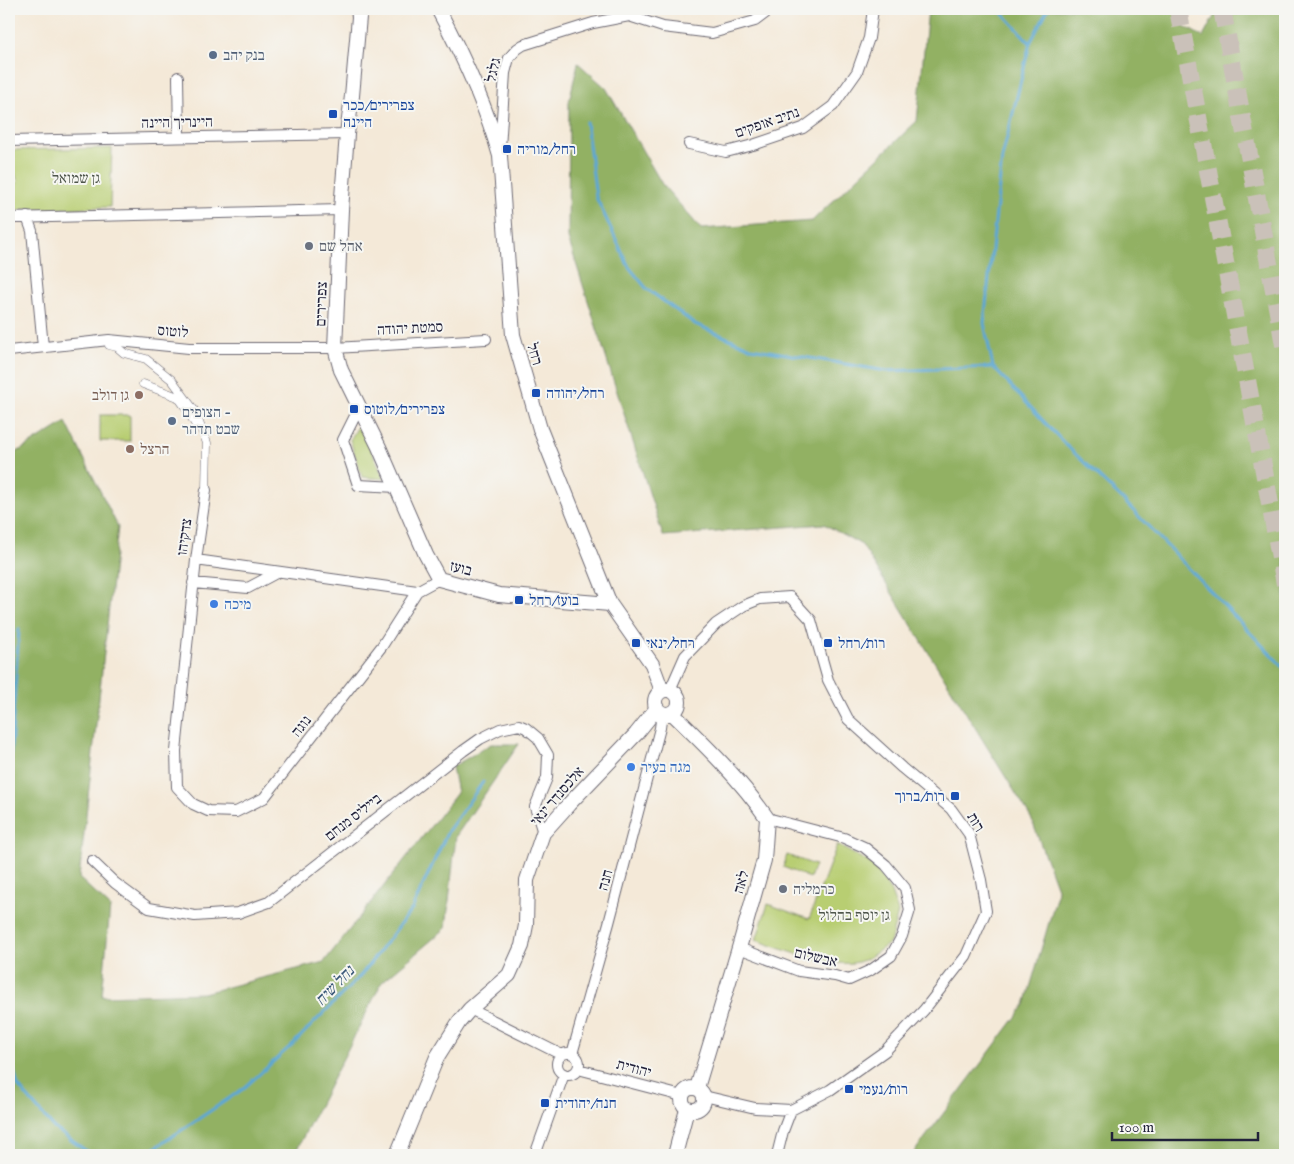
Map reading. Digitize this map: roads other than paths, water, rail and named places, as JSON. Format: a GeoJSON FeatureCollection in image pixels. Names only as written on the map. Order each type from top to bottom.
{"type":"FeatureCollection","features":[{"type":"Feature","properties":{"kind":"street","name":"רחל"},"geometry":{"type":"LineString","coordinates":[[438,9],[485,108],[500,156],[513,335],[540,429],[610,604],[652,664],[666,690]]}},
{"type":"Feature","properties":{"kind":"street"},"geometry":{"type":"LineString","coordinates":[[628,12],[663,28],[712,33],[755,21],[771,9]]}},
{"type":"Feature","properties":{"kind":"street","name":"נתיב אופקים"},"geometry":{"type":"LineString","coordinates":[[689,144],[726,152],[803,128],[833,106],[856,72],[869,38],[873,9]]}},
{"type":"Feature","properties":{"kind":"street","name":"צפרירים"},"geometry":{"type":"LineString","coordinates":[[359,11],[341,210],[335,348],[341,370],[379,447],[426,555],[439,578]]}},
{"type":"Feature","properties":{"kind":"street","name":"גלגל"},"geometry":{"type":"LineString","coordinates":[[500,156],[504,73],[512,54],[522,45],[628,12]]}},
{"type":"Feature","properties":{"kind":"street"},"geometry":{"type":"LineString","coordinates":[[178,77],[179,137]]}},
{"type":"Feature","properties":{"kind":"street","name":"היינריך היינה"},"geometry":{"type":"LineString","coordinates":[[9,141],[347,134]]}},
{"type":"Feature","properties":{"kind":"street"},"geometry":{"type":"LineString","coordinates":[[9,218],[341,210]]}},
{"type":"Feature","properties":{"kind":"street"},"geometry":{"type":"LineString","coordinates":[[27,218],[32,231],[43,347]]}},
{"type":"Feature","properties":{"kind":"street","name":"סמטת יהודה"},"geometry":{"type":"LineString","coordinates":[[335,348],[486,339]]}},
{"type":"Feature","properties":{"kind":"street","name":"לוטוס"},"geometry":{"type":"LineString","coordinates":[[9,351],[109,340],[189,348],[335,348]]}},
{"type":"Feature","properties":{"kind":"street","name":"צדקיהו"},"geometry":{"type":"LineString","coordinates":[[109,340],[108,345],[117,347],[124,353],[146,359],[172,380],[194,410],[207,443],[206,490],[196,560],[176,751],[178,787]]}},
{"type":"Feature","properties":{"kind":"street"},"geometry":{"type":"LineString","coordinates":[[160,390],[164,378]]}},
{"type":"Feature","properties":{"kind":"street"},"geometry":{"type":"LineString","coordinates":[[143,384],[178,397],[189,412],[207,450]]}},
{"type":"Feature","properties":{"kind":"street"},"geometry":{"type":"LineString","coordinates":[[360,406],[343,440],[358,485],[397,487]]}},
{"type":"Feature","properties":{"kind":"street"},"geometry":{"type":"LineString","coordinates":[[196,560],[417,591]]}},
{"type":"Feature","properties":{"kind":"street"},"geometry":{"type":"LineString","coordinates":[[194,583],[248,588],[278,572]]}},
{"type":"Feature","properties":{"kind":"street","name":"בועז"},"geometry":{"type":"LineString","coordinates":[[417,591],[439,578],[499,595],[610,604]]}},
{"type":"Feature","properties":{"kind":"street","name":"נוגה"},"geometry":{"type":"LineString","coordinates":[[178,787],[193,804],[208,811],[236,812],[264,798],[382,646],[417,591]]}},
{"type":"Feature","properties":{"kind":"street","name":"רות"},"geometry":{"type":"LineString","coordinates":[[666,690],[685,656],[716,624],[743,606],[760,599],[790,597],[811,620],[828,680],[848,719],[950,809],[969,834],[981,880],[986,912],[966,956],[924,1010],[885,1051],[830,1090],[791,1110]]}},
{"type":"Feature","properties":{"kind":"street"},"geometry":{"type":"LineString","coordinates":[[664,711],[678,707],[676,694],[666,690],[656,696],[655,705],[711,751],[741,783],[767,818]]}},
{"type":"Feature","properties":{"kind":"street","name":"אלכסנדר ינאי"},"geometry":{"type":"LineString","coordinates":[[397,1155],[437,1057],[459,1022],[470,1009],[510,974],[522,946],[526,925],[527,880],[543,833],[636,734],[664,711]]}},
{"type":"Feature","properties":{"kind":"street","name":"חנה"},"geometry":{"type":"LineString","coordinates":[[567,1055],[609,923],[664,711]]}},
{"type":"Feature","properties":{"kind":"street","name":"בייליס מנחם"},"geometry":{"type":"LineString","coordinates":[[92,861],[115,883],[149,908],[195,916],[238,913],[269,902],[480,739],[500,729],[519,725],[538,738],[548,755],[548,778],[535,807],[543,833]]}},
{"type":"Feature","properties":{"kind":"street","name":"לאה"},"geometry":{"type":"LineString","coordinates":[[700,1092],[764,860],[767,818]]}},
{"type":"Feature","properties":{"kind":"street","name":"אבשלום"},"geometry":{"type":"LineString","coordinates":[[739,948],[799,971],[849,980],[871,970],[891,956],[902,936],[910,910],[905,888],[886,865],[864,847],[844,838],[767,818]]}},
{"type":"Feature","properties":{"kind":"street"},"geometry":{"type":"LineString","coordinates":[[470,1009],[567,1055],[578,1058],[579,1065],[574,1073],[564,1074],[560,1070],[558,1064],[560,1057],[567,1055]]}},
{"type":"Feature","properties":{"kind":"street","name":"יהודית"},"geometry":{"type":"LineString","coordinates":[[578,1068],[685,1102]]}},
{"type":"Feature","properties":{"kind":"street"},"geometry":{"type":"LineString","coordinates":[[534,1155],[564,1074]]}},
{"type":"Feature","properties":{"kind":"street"},"geometry":{"type":"LineString","coordinates":[[675,1155],[685,1102],[683,1093],[688,1089],[694,1088],[700,1092],[755,1108],[791,1110],[777,1155]]}},
{"type":"Feature","properties":{"kind":"street"},"geometry":{"type":"LineString","coordinates":[[685,1102],[694,1110],[701,1106],[703,1104],[700,1092]]}},
{"type":"Feature","properties":{"kind":"waterway"},"geometry":{"type":"LineString","coordinates":[[999,9],[1030,43]]}},
{"type":"Feature","properties":{"kind":"waterway"},"geometry":{"type":"LineString","coordinates":[[1048,9],[1030,43],[1002,158],[984,323],[993,367],[1065,444],[1126,503],[1285,669]]}},
{"type":"Feature","properties":{"kind":"waterway"},"geometry":{"type":"LineString","coordinates":[[586,122],[596,197],[629,267],[647,289],[695,324],[751,348],[886,371],[993,367]]}},
{"type":"Feature","properties":{"kind":"waterway"},"geometry":{"type":"LineString","coordinates":[[9,778],[19,629]]}},
{"type":"Feature","properties":{"kind":"waterway","name":"נחל שיח"},"geometry":{"type":"LineString","coordinates":[[147,1155],[243,1089],[294,1043],[362,974],[412,909],[448,831],[483,782]]}},
{"type":"Feature","properties":{"kind":"waterway"},"geometry":{"type":"LineString","coordinates":[[9,1052],[18,1086],[54,1128],[92,1155]]}},
{"type":"Feature","properties":{"kind":"tunnel"},"geometry":{"type":"LineString","coordinates":[[1178,9],[1285,584]]}},
{"type":"Feature","properties":{"kind":"tunnel"},"geometry":{"type":"LineString","coordinates":[[1222,9],[1285,350]]}},
{"type":"Feature","properties":{"kind":"place","name":"בנק יהב"},"geometry":{"type":"Point","coordinates":[213,55]}},
{"type":"Feature","properties":{"kind":"place","name":"צפרירים/ככר היינה"},"geometry":{"type":"Point","coordinates":[333,114]}},
{"type":"Feature","properties":{"kind":"place","name":"רחל/מוריה"},"geometry":{"type":"Point","coordinates":[507,149]}},
{"type":"Feature","properties":{"kind":"place","name":"אהל שם"},"geometry":{"type":"Point","coordinates":[309,246]}},
{"type":"Feature","properties":{"kind":"place","name":"רחל/יהודה"},"geometry":{"type":"Point","coordinates":[536,393]}},
{"type":"Feature","properties":{"kind":"place","name":"גן דולב"},"geometry":{"type":"Point","coordinates":[139,395]}},
{"type":"Feature","properties":{"kind":"place","name":"צפרירים/לוטוס"},"geometry":{"type":"Point","coordinates":[354,409]}},
{"type":"Feature","properties":{"kind":"place","name":"הצופים - שבט תדהר"},"geometry":{"type":"Point","coordinates":[172,421]}},
{"type":"Feature","properties":{"kind":"place","name":"הרצל"},"geometry":{"type":"Point","coordinates":[130,449]}},
{"type":"Feature","properties":{"kind":"place","name":"בועז/רחל"},"geometry":{"type":"Point","coordinates":[519,600]}},
{"type":"Feature","properties":{"kind":"place","name":"מיכה"},"geometry":{"type":"Point","coordinates":[214,604]}},
{"type":"Feature","properties":{"kind":"place","name":"רחל/ינאי"},"geometry":{"type":"Point","coordinates":[636,643]}},
{"type":"Feature","properties":{"kind":"place","name":"רות/רחל"},"geometry":{"type":"Point","coordinates":[828,643]}},
{"type":"Feature","properties":{"kind":"place","name":"מגה בעיר"},"geometry":{"type":"Point","coordinates":[631,767]}},
{"type":"Feature","properties":{"kind":"place","name":"רות/ברוך"},"geometry":{"type":"Point","coordinates":[955,796]}},
{"type":"Feature","properties":{"kind":"place","name":"כרמליה"},"geometry":{"type":"Point","coordinates":[783,889]}},
{"type":"Feature","properties":{"kind":"place","name":"רות/נעמי"},"geometry":{"type":"Point","coordinates":[849,1089]}},
{"type":"Feature","properties":{"kind":"place","name":"חנה/יהודית"},"geometry":{"type":"Point","coordinates":[545,1103]}},
{"type":"Feature","properties":{"kind":"park label","name":"גן שמואל"},"geometry":{"type":"Point","coordinates":[76,178]}},
{"type":"Feature","properties":{"kind":"park label","name":"גן יוסף בהלול"},"geometry":{"type":"Point","coordinates":[854,915]}}]}
